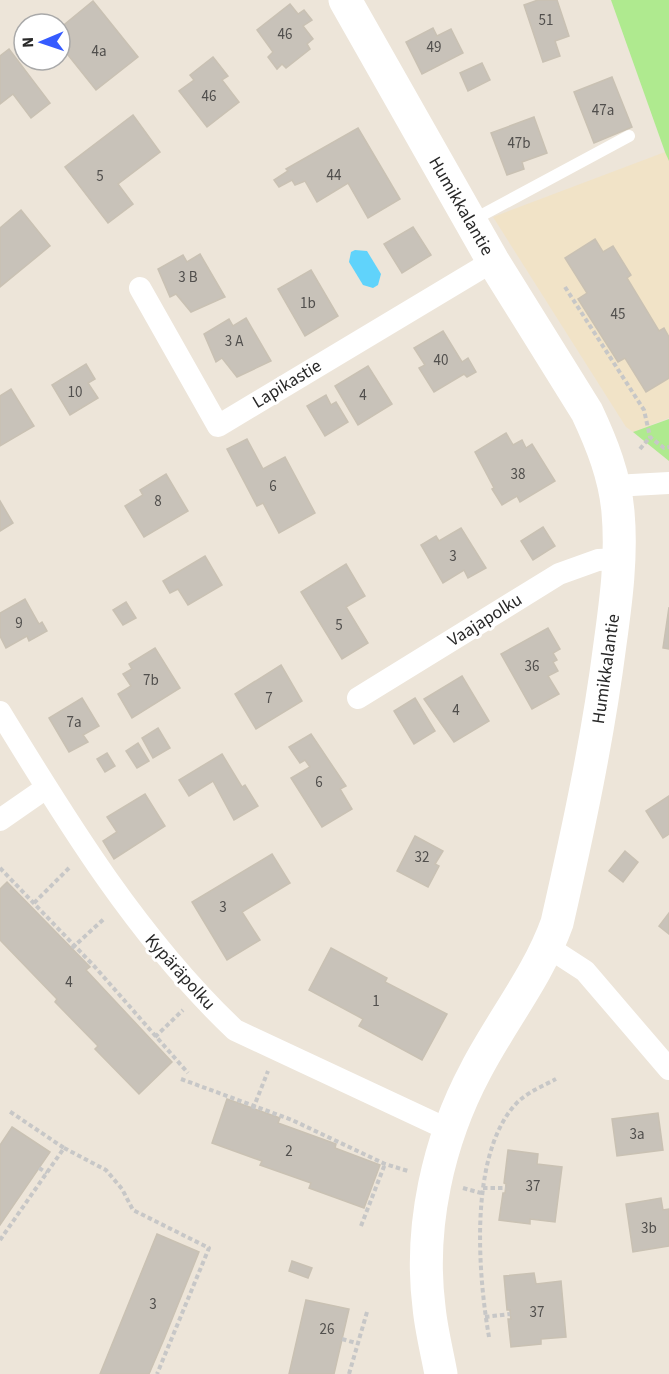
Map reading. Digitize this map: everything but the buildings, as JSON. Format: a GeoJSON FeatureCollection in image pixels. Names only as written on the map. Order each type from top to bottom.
{"type":"FeatureCollection","features":[{"type":"Feature","properties":{"kind":"street","name":"Humikkalantie"},"geometry":{"type":"LineString","coordinates":[[345,0],[493,261],[587,412],[600,438],[614,486],[619,559],[607,667],[592,756],[562,900],[548,947],[476,1069],[449,1130],[436,1180],[427,1248],[429,1306],[441,1374]]}},
{"type":"Feature","properties":{"kind":"street","name":"Lapikastie"},"geometry":{"type":"LineString","coordinates":[[140,288],[218,426],[493,261]]}},
{"type":"Feature","properties":{"kind":"street"},"geometry":{"type":"LineString","coordinates":[[614,486],[669,483]]}},
{"type":"Feature","properties":{"kind":"street","name":"Vaajapolku"},"geometry":{"type":"LineString","coordinates":[[358,698],[559,574],[598,560],[619,559]]}},
{"type":"Feature","properties":{"kind":"street","name":"Kypäräpolku"},"geometry":{"type":"LineString","coordinates":[[0,712],[46,788],[134,920],[213,1009],[235,1030],[449,1130]]}},
{"type":"Feature","properties":{"kind":"street"},"geometry":{"type":"LineString","coordinates":[[0,820],[46,788]]}},
{"type":"Feature","properties":{"kind":"street"},"geometry":{"type":"LineString","coordinates":[[548,947],[585,971],[669,1069]]}},
{"type":"Feature","properties":{"kind":"lane"},"geometry":{"type":"LineString","coordinates":[[470,221],[629,136]]}},
{"type":"Feature","properties":{"kind":"path"},"geometry":{"type":"LineString","coordinates":[[565,287],[644,410],[650,437],[667,448]]}},
{"type":"Feature","properties":{"kind":"path"},"geometry":{"type":"LineString","coordinates":[[640,449],[650,437]]}},
{"type":"Feature","properties":{"kind":"path"},"geometry":{"type":"LineString","coordinates":[[31,902],[76,861]]}},
{"type":"Feature","properties":{"kind":"path"},"geometry":{"type":"LineString","coordinates":[[0,868],[188,1073]]}},
{"type":"Feature","properties":{"kind":"path"},"geometry":{"type":"LineString","coordinates":[[74,947],[110,913]]}},
{"type":"Feature","properties":{"kind":"path"},"geometry":{"type":"LineString","coordinates":[[110,994],[114,990]]}},
{"type":"Feature","properties":{"kind":"path"},"geometry":{"type":"LineString","coordinates":[[149,1040],[188,1005]]}},
{"type":"Feature","properties":{"kind":"path"},"geometry":{"type":"LineString","coordinates":[[254,1107],[270,1066]]}},
{"type":"Feature","properties":{"kind":"path"},"geometry":{"type":"LineString","coordinates":[[181,1079],[304,1125],[354,1147],[385,1164],[408,1172]]}},
{"type":"Feature","properties":{"kind":"path"},"geometry":{"type":"LineString","coordinates":[[489,1337],[479,1251],[483,1188],[498,1133],[512,1108],[530,1092],[556,1079]]}},
{"type":"Feature","properties":{"kind":"path"},"geometry":{"type":"LineString","coordinates":[[9,1111],[64,1148],[106,1170],[122,1189],[133,1209],[209,1248],[157,1374]]}},
{"type":"Feature","properties":{"kind":"path"},"geometry":{"type":"LineString","coordinates":[[302,1132],[304,1125]]}},
{"type":"Feature","properties":{"kind":"path"},"geometry":{"type":"LineString","coordinates":[[351,1154],[354,1147]]}},
{"type":"Feature","properties":{"kind":"path"},"geometry":{"type":"LineString","coordinates":[[0,1240],[64,1148]]}},
{"type":"Feature","properties":{"kind":"path"},"geometry":{"type":"LineString","coordinates":[[362,1226],[385,1164]]}},
{"type":"Feature","properties":{"kind":"path"},"geometry":{"type":"LineString","coordinates":[[39,1168],[47,1173]]}},
{"type":"Feature","properties":{"kind":"path"},"geometry":{"type":"LineString","coordinates":[[456,1186],[482,1194]]}},
{"type":"Feature","properties":{"kind":"path"},"geometry":{"type":"LineString","coordinates":[[483,1188],[506,1188]]}},
{"type":"Feature","properties":{"kind":"path"},"geometry":{"type":"LineString","coordinates":[[3,1221],[10,1225]]}},
{"type":"Feature","properties":{"kind":"path"},"geometry":{"type":"LineString","coordinates":[[192,1269],[199,1271]]}},
{"type":"Feature","properties":{"kind":"path"},"geometry":{"type":"LineString","coordinates":[[349,1374],[367,1312]]}},
{"type":"Feature","properties":{"kind":"path"},"geometry":{"type":"LineString","coordinates":[[485,1317],[510,1314]]}},
{"type":"Feature","properties":{"kind":"path"},"geometry":{"type":"LineString","coordinates":[[164,1339],[171,1341]]}},
{"type":"Feature","properties":{"kind":"path"},"geometry":{"type":"LineString","coordinates":[[342,1339],[357,1343]]}},
{"type":"Feature","properties":{"kind":"shaded area"},"geometry":{"type":"Polygon","coordinates":[[[665,152],[669,153],[669,418],[633,432],[626,427],[493,217],[665,152]]]}},
{"type":"Feature","properties":{"kind":"green space"},"geometry":{"type":"Polygon","coordinates":[[[611,0],[669,0],[669,161],[665,152],[611,0]]]}},
{"type":"Feature","properties":{"kind":"green space"},"geometry":{"type":"Polygon","coordinates":[[[669,419],[669,461],[633,432],[669,419]]]}},
{"type":"Feature","properties":{"kind":"water"},"geometry":{"type":"Polygon","coordinates":[[[367,251],[381,274],[378,285],[373,288],[363,285],[349,262],[351,252],[367,251]]]}}]}
